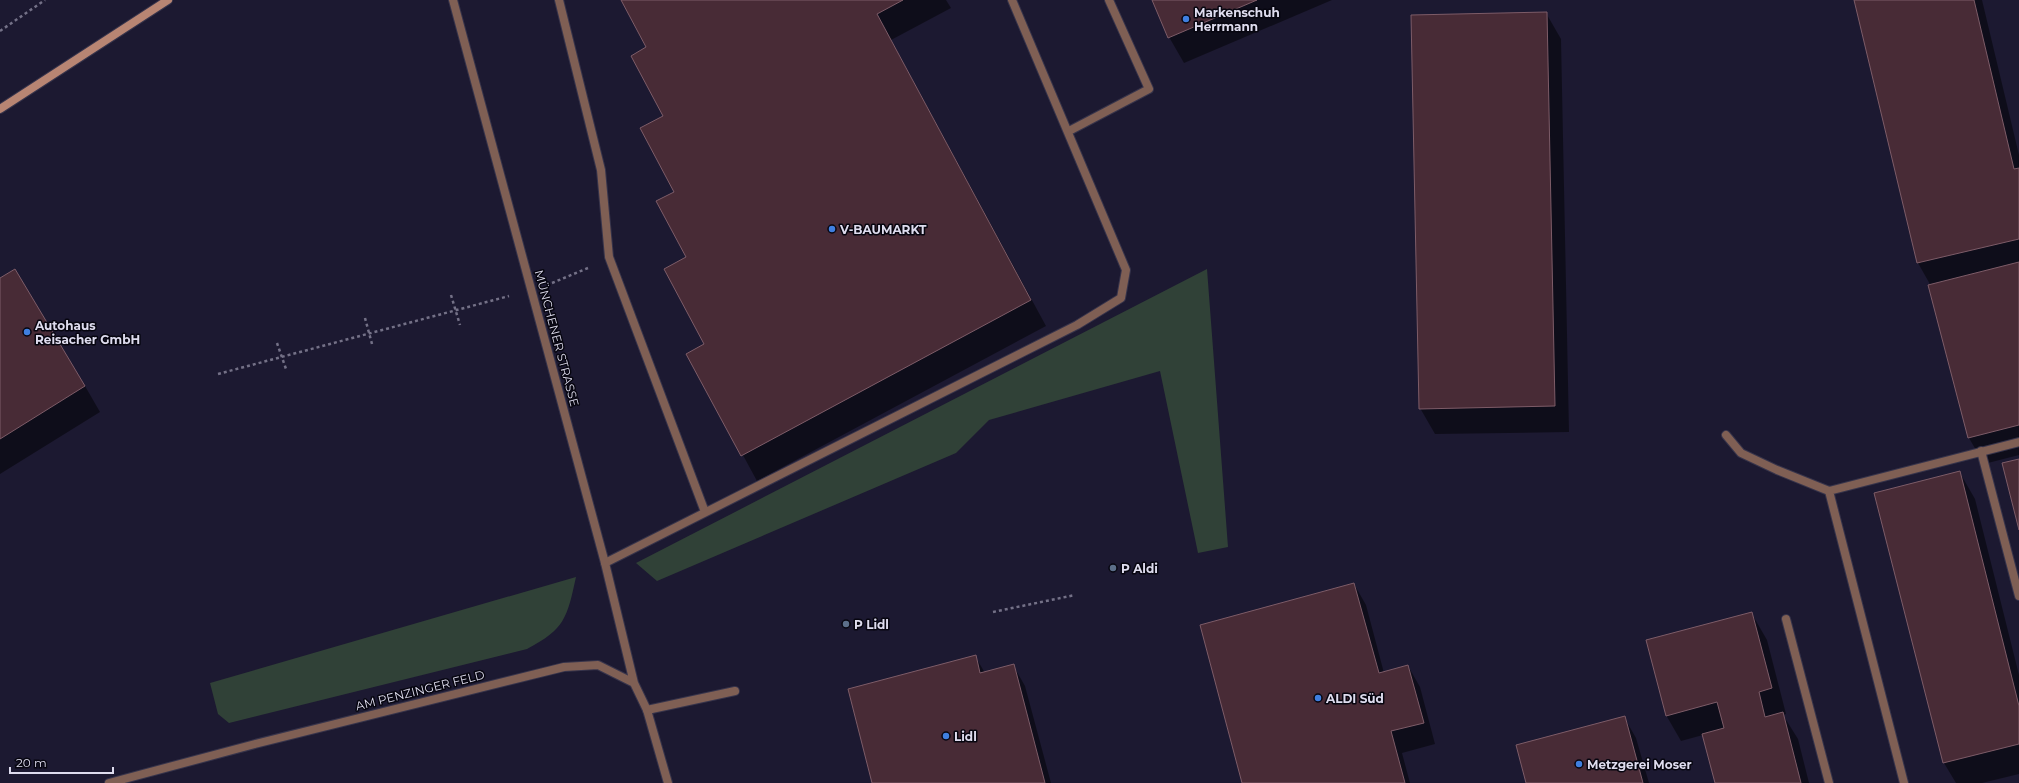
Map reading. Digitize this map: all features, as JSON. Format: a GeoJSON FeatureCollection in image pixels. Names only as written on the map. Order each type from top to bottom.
{"type":"FeatureCollection","features":[{"type":"Feature","properties":{"kind":"main road"},"geometry":{"type":"LineString","coordinates":[[0,109],[168,0]]}},
{"type":"Feature","properties":{"kind":"street","name":"MÜNCHENER STRASSE"},"geometry":{"type":"LineString","coordinates":[[453,0],[605,563],[634,683]]}},
{"type":"Feature","properties":{"kind":"street"},"geometry":{"type":"LineString","coordinates":[[559,0],[601,170],[609,257],[705,512]]}},
{"type":"Feature","properties":{"kind":"street"},"geometry":{"type":"LineString","coordinates":[[605,563],[1077,325],[1121,298],[1126,270],[1069,131],[1012,0]]}},
{"type":"Feature","properties":{"kind":"street"},"geometry":{"type":"LineString","coordinates":[[1069,131],[1149,89],[1109,0]]}},
{"type":"Feature","properties":{"kind":"street"},"geometry":{"type":"LineString","coordinates":[[1726,435],[1742,453],[1777,470],[1829,491],[2019,442]]}},
{"type":"Feature","properties":{"kind":"street"},"geometry":{"type":"LineString","coordinates":[[1981,451],[2019,596]]}},
{"type":"Feature","properties":{"kind":"street"},"geometry":{"type":"LineString","coordinates":[[1829,491],[1904,783]]}},
{"type":"Feature","properties":{"kind":"street"},"geometry":{"type":"LineString","coordinates":[[1786,619],[1829,783]]}},
{"type":"Feature","properties":{"kind":"street","name":"AM PENZINGER FELD"},"geometry":{"type":"LineString","coordinates":[[109,783],[255,744],[564,667],[598,665],[634,683]]}},
{"type":"Feature","properties":{"kind":"street"},"geometry":{"type":"LineString","coordinates":[[634,683],[647,710],[668,783]]}},
{"type":"Feature","properties":{"kind":"street"},"geometry":{"type":"LineString","coordinates":[[647,710],[735,691]]}},
{"type":"Feature","properties":{"kind":"path"},"geometry":{"type":"LineString","coordinates":[[0,30],[44,0]]}},
{"type":"Feature","properties":{"kind":"path"},"geometry":{"type":"LineString","coordinates":[[218,374],[531,290],[562,279],[609,257]]}},
{"type":"Feature","properties":{"kind":"path"},"geometry":{"type":"LineString","coordinates":[[451,295],[460,325]]}},
{"type":"Feature","properties":{"kind":"path"},"geometry":{"type":"LineString","coordinates":[[365,318],[372,344]]}},
{"type":"Feature","properties":{"kind":"path"},"geometry":{"type":"LineString","coordinates":[[277,342],[286,369]]}},
{"type":"Feature","properties":{"kind":"path"},"geometry":{"type":"LineString","coordinates":[[993,612],[1075,595]]}},
{"type":"Feature","properties":{"kind":"green space"},"geometry":{"type":"Polygon","coordinates":[[[1207,269],[1228,547],[1198,553],[1160,371],[989,420],[956,453],[657,581],[636,563],[1207,269]]]}},
{"type":"Feature","properties":{"kind":"green space"},"geometry":{"type":"Polygon","coordinates":[[[576,577],[567,613],[562,621],[549,635],[527,649],[229,723],[218,714],[210,683],[576,577]]]}},
{"type":"Feature","properties":{"kind":"building","name":"V-BAUMARKT"},"geometry":{"type":"Polygon","coordinates":[[[621,0],[903,0],[877,14],[1031,300],[741,456],[686,354],[704,344],[664,269],[686,257],[656,201],[674,192],[640,128],[663,116],[631,56],[646,47],[621,0]]]}},
{"type":"Feature","properties":{"kind":"building","name":"Markenschuh Herrmann"},"geometry":{"type":"Polygon","coordinates":[[[1152,0],[1257,0],[1168,38],[1152,0]]]}},
{"type":"Feature","properties":{"kind":"building"},"geometry":{"type":"Polygon","coordinates":[[[1854,0],[1974,0],[2014,169],[2019,168],[2019,239],[1917,263],[1854,0]]]}},
{"type":"Feature","properties":{"kind":"building"},"geometry":{"type":"Polygon","coordinates":[[[1547,12],[1555,406],[1419,409],[1411,15],[1547,12]]]}},
{"type":"Feature","properties":{"kind":"building"},"geometry":{"type":"Polygon","coordinates":[[[2019,262],[2019,425],[1968,438],[1928,285],[2019,262]]]}},
{"type":"Feature","properties":{"kind":"building","name":"Autohaus Reisacher GmbH"},"geometry":{"type":"Polygon","coordinates":[[[15,269],[85,386],[0,439],[0,278],[15,269]]]}},
{"type":"Feature","properties":{"kind":"building"},"geometry":{"type":"Polygon","coordinates":[[[2019,459],[2019,530],[2002,463],[2019,459]]]}},
{"type":"Feature","properties":{"kind":"building"},"geometry":{"type":"Polygon","coordinates":[[[1960,471],[2019,706],[2019,744],[1943,763],[1874,493],[1960,471]]]}},
{"type":"Feature","properties":{"kind":"building","name":"ALDI Süd"},"geometry":{"type":"Polygon","coordinates":[[[1354,583],[1379,673],[1408,665],[1424,723],[1391,731],[1405,783],[1242,783],[1200,625],[1354,583]]]}},
{"type":"Feature","properties":{"kind":"building"},"geometry":{"type":"Polygon","coordinates":[[[1752,612],[1772,688],[1759,692],[1765,717],[1783,712],[1801,783],[1715,783],[1702,734],[1724,728],[1717,702],[1666,716],[1646,640],[1752,612]]]}},
{"type":"Feature","properties":{"kind":"building","name":"Lidl"},"geometry":{"type":"Polygon","coordinates":[[[976,655],[980,673],[1014,664],[1045,783],[872,783],[848,689],[976,655]]]}},
{"type":"Feature","properties":{"kind":"building","name":"Metzgerei Moser"},"geometry":{"type":"Polygon","coordinates":[[[1625,716],[1643,783],[1526,783],[1516,745],[1625,716]]]}},
{"type":"Feature","properties":{"kind":"place","name":"Markenschuh Herrmann"},"geometry":{"type":"Point","coordinates":[1186,19]}},
{"type":"Feature","properties":{"kind":"place","name":"V-BAUMARKT"},"geometry":{"type":"Point","coordinates":[832,229]}},
{"type":"Feature","properties":{"kind":"place","name":"Autohaus Reisacher GmbH"},"geometry":{"type":"Point","coordinates":[27,332]}},
{"type":"Feature","properties":{"kind":"place","name":"P Aldi"},"geometry":{"type":"Point","coordinates":[1113,568]}},
{"type":"Feature","properties":{"kind":"place","name":"P Lidl"},"geometry":{"type":"Point","coordinates":[846,624]}},
{"type":"Feature","properties":{"kind":"place","name":"ALDI Süd"},"geometry":{"type":"Point","coordinates":[1318,698]}},
{"type":"Feature","properties":{"kind":"place","name":"Lidl"},"geometry":{"type":"Point","coordinates":[946,736]}},
{"type":"Feature","properties":{"kind":"place","name":"Metzgerei Moser"},"geometry":{"type":"Point","coordinates":[1579,764]}}]}
